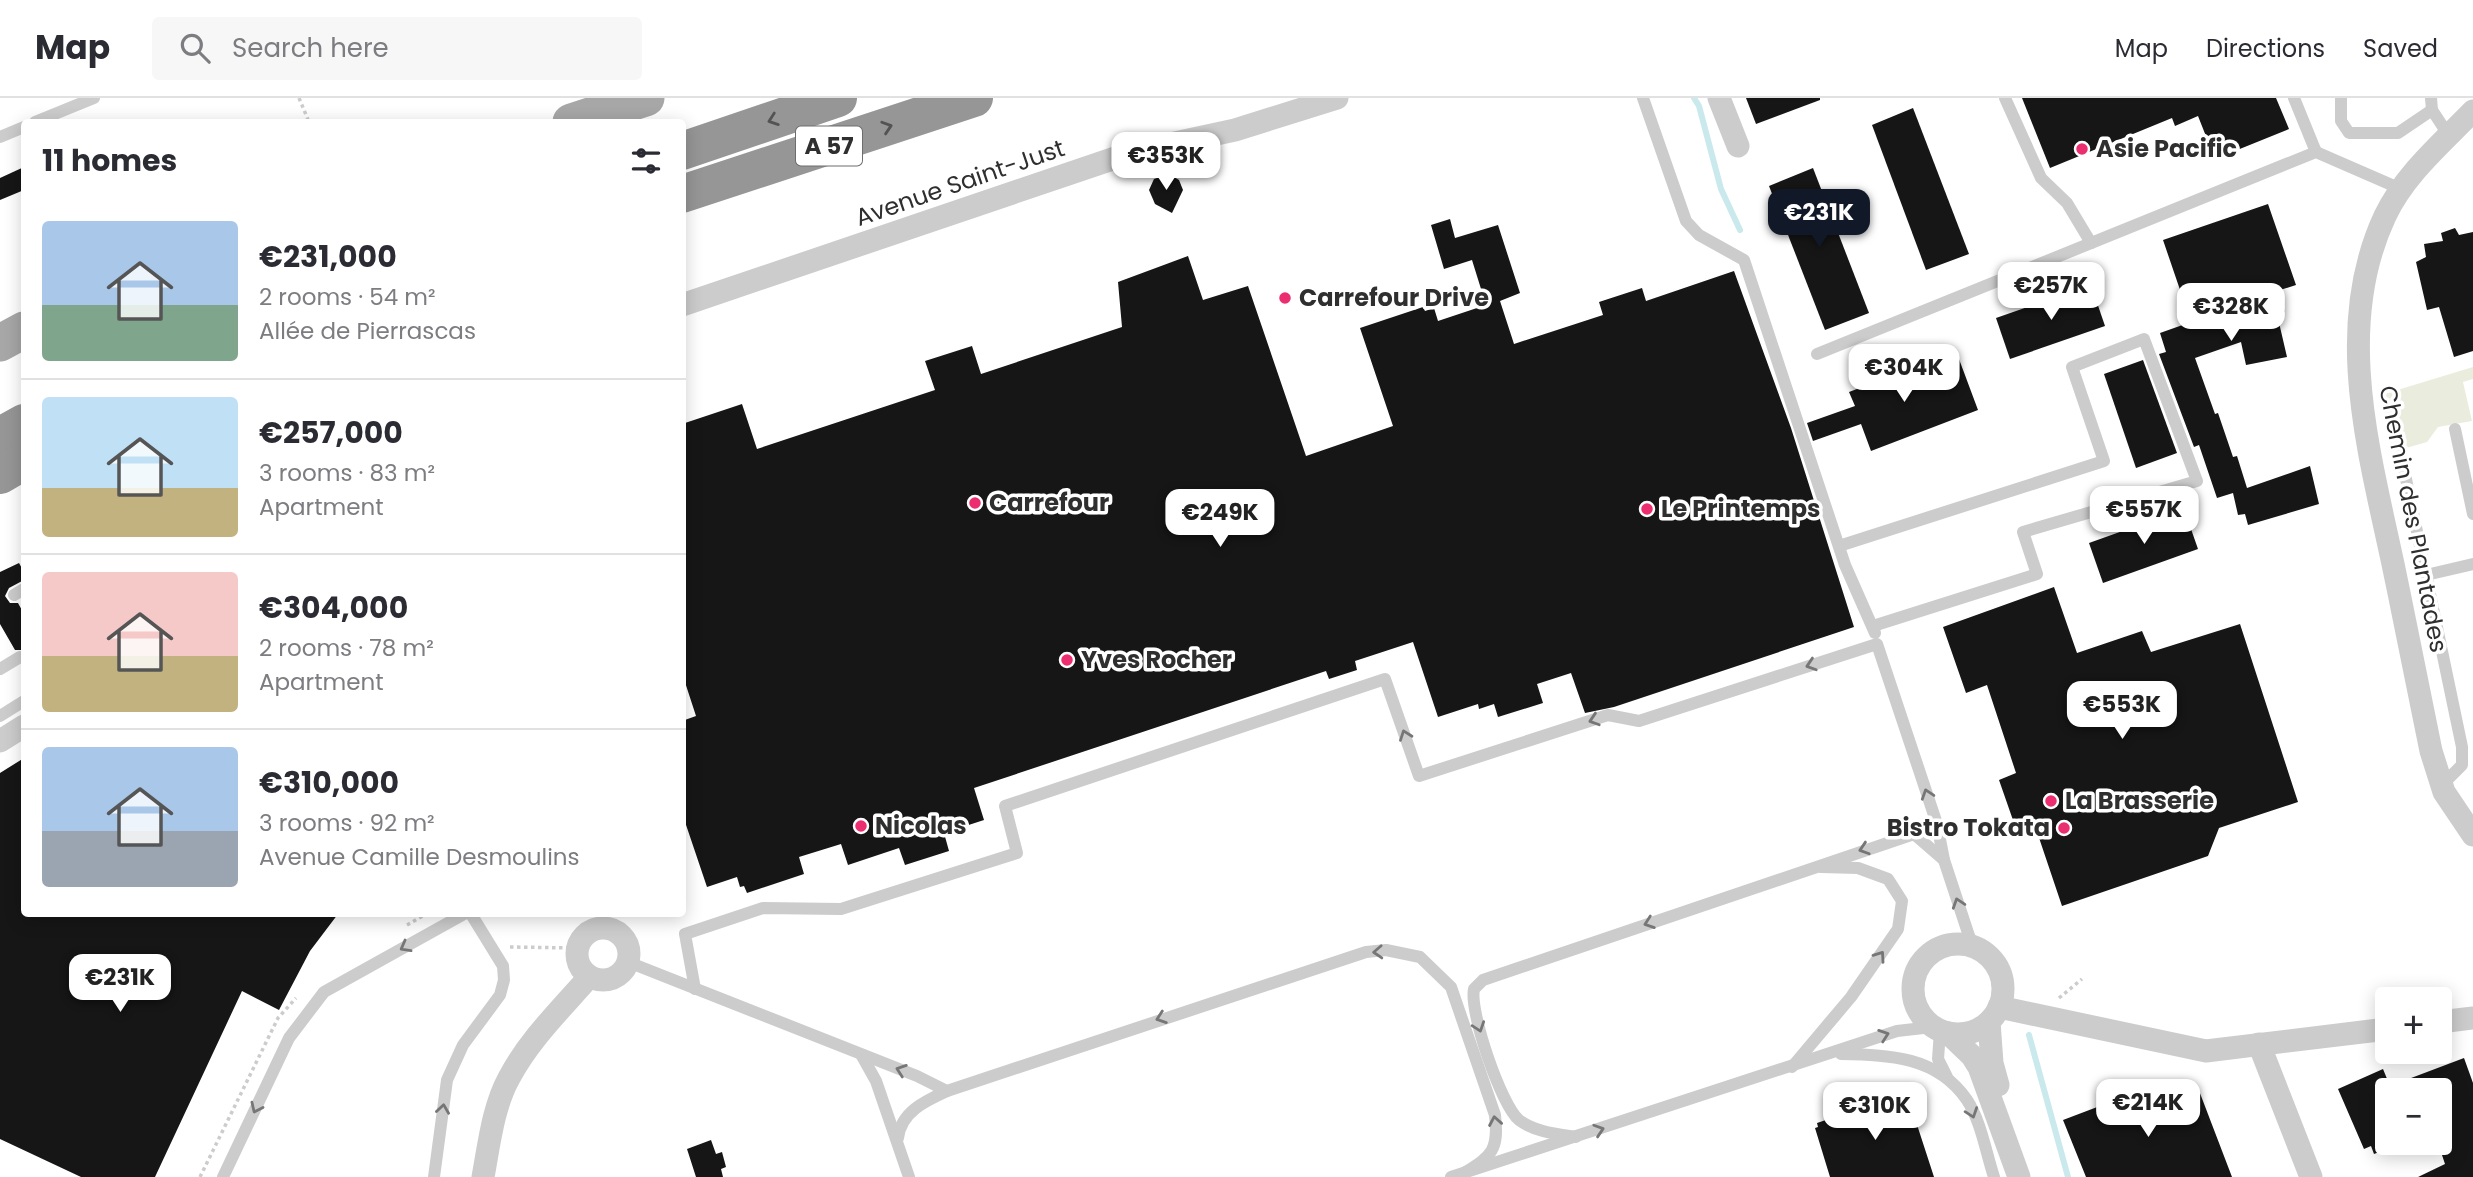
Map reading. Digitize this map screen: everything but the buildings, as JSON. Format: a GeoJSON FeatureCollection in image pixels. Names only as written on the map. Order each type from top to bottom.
{"type":"FeatureCollection","features":[{"type":"Feature","properties":{"kind":"highway","name":"A 57"},"geometry":{"type":"LineString","coordinates":[[686,150],[838,98]]}},
{"type":"Feature","properties":{"kind":"highway","name":"A 57"},"geometry":{"type":"LineString","coordinates":[[686,193],[974,98]]}},
{"type":"Feature","properties":{"kind":"highway"},"geometry":{"type":"LineString","coordinates":[[686,199],[772,165]]}},
{"type":"Feature","properties":{"kind":"highway"},"geometry":{"type":"LineString","coordinates":[[0,436],[21,425]]}},
{"type":"Feature","properties":{"kind":"highway"},"geometry":{"type":"LineString","coordinates":[[0,475],[21,463]]}},
{"type":"Feature","properties":{"kind":"main road"},"geometry":{"type":"LineString","coordinates":[[580,119],[646,98]]}},
{"type":"Feature","properties":{"kind":"main road"},"geometry":{"type":"LineString","coordinates":[[0,343],[21,332]]}},
{"type":"Feature","properties":{"kind":"street","name":"Avenue Saint-Just"},"geometry":{"type":"LineString","coordinates":[[686,304],[1133,152],[1235,131],[1337,98]]}},
{"type":"Feature","properties":{"kind":"street"},"geometry":{"type":"LineString","coordinates":[[1719,98],[1738,146]]}},
{"type":"Feature","properties":{"kind":"street","name":"Chemin des Plantades"},"geometry":{"type":"LineString","coordinates":[[2473,111],[2400,189],[2371,250],[2359,315],[2360,405],[2431,751],[2442,785],[2473,835]]}},
{"type":"Feature","properties":{"kind":"street"},"geometry":{"type":"LineString","coordinates":[[0,741],[21,728]]}},
{"type":"Feature","properties":{"kind":"street"},"geometry":{"type":"LineString","coordinates":[[593,921],[623,936],[630,953],[628,962],[613,978],[598,980],[589,977],[581,969],[577,948],[593,921]]}},
{"type":"Feature","properties":{"kind":"street"},"geometry":{"type":"LineString","coordinates":[[2018,1177],[1979,1067],[1972,1056],[1921,1017],[1912,990],[1920,962],[1943,945],[1972,945],[1983,951],[1999,970],[2003,995],[1994,1014],[1992,1063],[2031,1177]]}},
{"type":"Feature","properties":{"kind":"street"},"geometry":{"type":"LineString","coordinates":[[483,1177],[491,1133],[508,1080],[540,1032],[589,977]]}},
{"type":"Feature","properties":{"kind":"street"},"geometry":{"type":"LineString","coordinates":[[1940,1030],[1963,1034],[1994,1014],[2206,1051],[2375,1030]]}},
{"type":"Feature","properties":{"kind":"street"},"geometry":{"type":"LineString","coordinates":[[2452,1021],[2473,1018]]}},
{"type":"Feature","properties":{"kind":"street"},"geometry":{"type":"LineString","coordinates":[[2259,1044],[2311,1177]]}},
{"type":"Feature","properties":{"kind":"lane"},"geometry":{"type":"LineString","coordinates":[[42,119],[94,98]]}},
{"type":"Feature","properties":{"kind":"lane"},"geometry":{"type":"LineString","coordinates":[[1643,98],[1686,221],[1699,235],[1744,260],[1839,546],[1873,626],[1937,824],[1944,860],[1972,945]]}},
{"type":"Feature","properties":{"kind":"lane"},"geometry":{"type":"LineString","coordinates":[[2005,98],[2041,178],[2067,203],[2091,243]]}},
{"type":"Feature","properties":{"kind":"lane"},"geometry":{"type":"LineString","coordinates":[[2294,98],[2316,152],[2400,189]]}},
{"type":"Feature","properties":{"kind":"lane"},"geometry":{"type":"LineString","coordinates":[[2341,98],[2342,121],[2349,133],[2398,133],[2432,104],[2449,136]]}},
{"type":"Feature","properties":{"kind":"lane"},"geometry":{"type":"LineString","coordinates":[[0,137],[21,128]]}},
{"type":"Feature","properties":{"kind":"lane"},"geometry":{"type":"LineString","coordinates":[[1816,354],[2316,152]]}},
{"type":"Feature","properties":{"kind":"lane"},"geometry":{"type":"LineString","coordinates":[[1839,546],[2104,461],[2072,367],[2144,339],[2197,481],[2024,532],[2037,573],[1873,626]]}},
{"type":"Feature","properties":{"kind":"lane"},"geometry":{"type":"LineString","coordinates":[[2455,429],[2473,514]]}},
{"type":"Feature","properties":{"kind":"lane"},"geometry":{"type":"LineString","coordinates":[[2401,455],[2462,747],[2462,765],[2442,785]]}},
{"type":"Feature","properties":{"kind":"lane"},"geometry":{"type":"LineString","coordinates":[[2426,575],[2472,564]]}},
{"type":"Feature","properties":{"kind":"lane"},"geometry":{"type":"LineString","coordinates":[[695,989],[684,934],[763,908],[841,909],[1017,853],[1004,806],[1385,679],[1419,776],[1608,715],[1639,721],[1877,644]]}},
{"type":"Feature","properties":{"kind":"lane"},"geometry":{"type":"LineString","coordinates":[[0,669],[20,657]]}},
{"type":"Feature","properties":{"kind":"lane"},"geometry":{"type":"LineString","coordinates":[[0,716],[21,703]]}},
{"type":"Feature","properties":{"kind":"lane"},"geometry":{"type":"LineString","coordinates":[[1576,1137],[1538,1130],[1518,1119],[1505,1101],[1474,1010],[1474,989],[1496,973],[1914,834],[1944,860]]}},
{"type":"Feature","properties":{"kind":"lane"},"geometry":{"type":"LineString","coordinates":[[1792,1067],[1852,997],[1898,929],[1902,901],[1888,879],[1858,868],[1811,867]]}},
{"type":"Feature","properties":{"kind":"lane"},"geometry":{"type":"LineString","coordinates":[[223,1177],[289,1038],[324,992],[459,917]]}},
{"type":"Feature","properties":{"kind":"lane"},"geometry":{"type":"LineString","coordinates":[[434,1177],[447,1080],[463,1045],[500,995],[504,980],[503,966],[473,917]]}},
{"type":"Feature","properties":{"kind":"lane"},"geometry":{"type":"LineString","coordinates":[[898,1141],[900,1125],[909,1113],[927,1099],[947,1090],[1366,952],[1386,950],[1420,957],[1451,987],[1495,1115],[1497,1137],[1490,1157],[1464,1173]]}},
{"type":"Feature","properties":{"kind":"lane"},"geometry":{"type":"LineString","coordinates":[[628,962],[918,1076],[947,1090]]}},
{"type":"Feature","properties":{"kind":"lane"},"geometry":{"type":"LineString","coordinates":[[1451,1177],[1897,1031],[1940,1030],[1938,1059],[1968,1102],[1994,1177]]}},
{"type":"Feature","properties":{"kind":"lane"},"geometry":{"type":"LineString","coordinates":[[1830,1054],[1890,1055],[1921,1062],[1950,1079]]}},
{"type":"Feature","properties":{"kind":"lane"},"geometry":{"type":"LineString","coordinates":[[862,1056],[876,1081],[909,1177]]}},
{"type":"Feature","properties":{"kind":"path"},"geometry":{"type":"LineString","coordinates":[[299,98],[308,119]]}},
{"type":"Feature","properties":{"kind":"path"},"geometry":{"type":"LineString","coordinates":[[508,947],[577,948]]}},
{"type":"Feature","properties":{"kind":"green space"},"geometry":{"type":"Polygon","coordinates":[[[2473,367],[2473,379],[2463,382],[2472,421],[2438,427],[2427,442],[2392,452],[2381,395],[2473,367]]]}},
{"type":"Feature","properties":{"kind":"waterway"},"geometry":{"type":"LineString","coordinates":[[1694,98],[1699,106],[1721,189],[1740,230]]}},
{"type":"Feature","properties":{"kind":"waterway"},"geometry":{"type":"LineString","coordinates":[[2029,1035],[2068,1177]]}},
{"type":"Feature","properties":{"kind":"place","name":"Asie Pacific"},"geometry":{"type":"Point","coordinates":[2082,149]}},
{"type":"Feature","properties":{"kind":"place","name":"Carrefour Drive"},"geometry":{"type":"Point","coordinates":[1285,298]}},
{"type":"Feature","properties":{"kind":"place","name":"Carrefour"},"geometry":{"type":"Point","coordinates":[975,503]}},
{"type":"Feature","properties":{"kind":"place","name":"Le Printemps"},"geometry":{"type":"Point","coordinates":[1647,509]}},
{"type":"Feature","properties":{"kind":"place","name":"Yves Rocher"},"geometry":{"type":"Point","coordinates":[1067,660]}},
{"type":"Feature","properties":{"kind":"place","name":"La Brasserie"},"geometry":{"type":"Point","coordinates":[2051,801]}},
{"type":"Feature","properties":{"kind":"place","name":"Nicolas"},"geometry":{"type":"Point","coordinates":[861,826]}},
{"type":"Feature","properties":{"kind":"place","name":"Bistro Tokata"},"geometry":{"type":"Point","coordinates":[2064,828]}}]}
